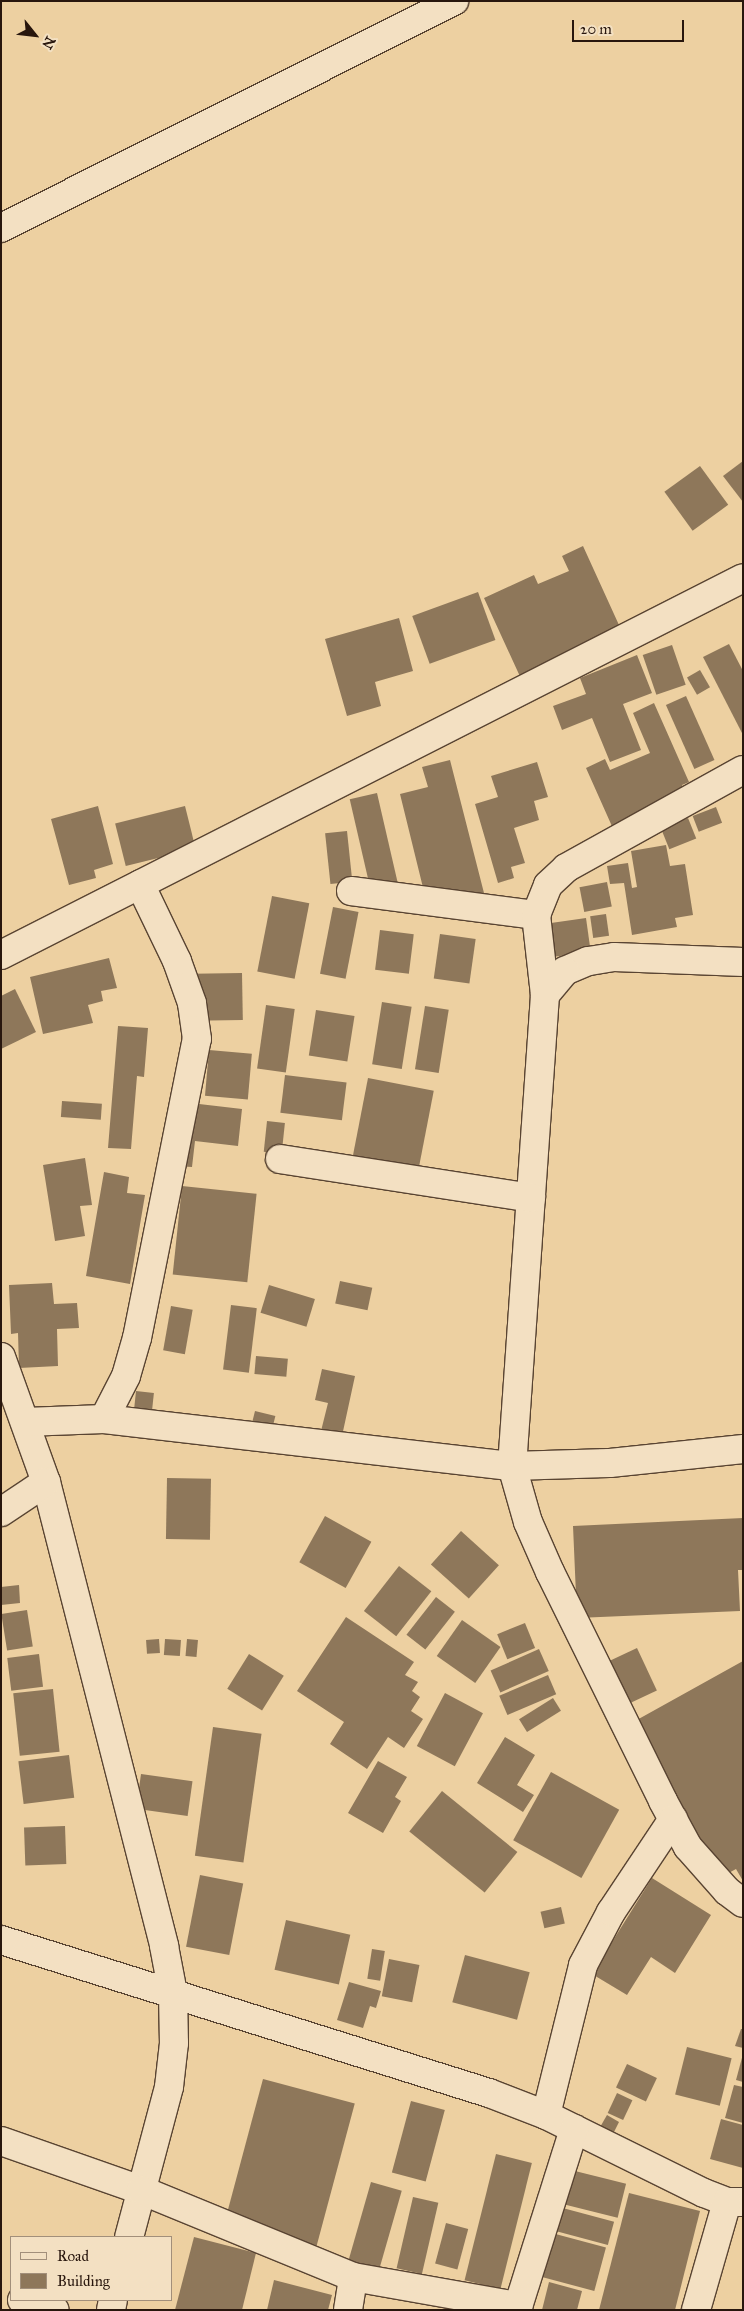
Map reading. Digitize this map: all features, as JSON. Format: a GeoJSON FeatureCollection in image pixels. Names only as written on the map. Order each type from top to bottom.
{"type":"FeatureCollection","features":[{"type":"Feature","properties":{"kind":"street"},"geometry":{"type":"LineString","coordinates":[[1,228],[454,1]]}},
{"type":"Feature","properties":{"kind":"street"},"geometry":{"type":"LineString","coordinates":[[1,955],[743,578]]}},
{"type":"Feature","properties":{"kind":"street"},"geometry":{"type":"LineString","coordinates":[[743,770],[566,868],[548,885],[536,915],[545,995],[512,1466],[528,1522],[550,1572],[673,1819],[688,1847],[727,1891],[743,1903]]}},
{"type":"Feature","properties":{"kind":"street"},"geometry":{"type":"LineString","coordinates":[[104,1419],[126,1376],[138,1338],[197,1039],[189,994],[140,884]]}},
{"type":"Feature","properties":{"kind":"street"},"geometry":{"type":"LineString","coordinates":[[351,891],[536,915]]}},
{"type":"Feature","properties":{"kind":"street"},"geometry":{"type":"LineString","coordinates":[[545,995],[565,971],[588,961],[614,957],[743,962]]}},
{"type":"Feature","properties":{"kind":"street"},"geometry":{"type":"LineString","coordinates":[[280,1159],[531,1198]]}},
{"type":"Feature","properties":{"kind":"street"},"geometry":{"type":"LineString","coordinates":[[1,1357],[46,1482],[164,1946],[173,1993],[174,2044],[169,2087],[129,2236]]}},
{"type":"Feature","properties":{"kind":"street"},"geometry":{"type":"LineString","coordinates":[[25,1422],[104,1419],[512,1466],[610,1463],[743,1450]]}},
{"type":"Feature","properties":{"kind":"street"},"geometry":{"type":"LineString","coordinates":[[1,1512],[46,1482]]}},
{"type":"Feature","properties":{"kind":"street"},"geometry":{"type":"LineString","coordinates":[[546,2115],[583,1965],[611,1912],[673,1819]]}},
{"type":"Feature","properties":{"kind":"street"},"geometry":{"type":"LineString","coordinates":[[1,1940],[489,2093],[546,2115],[735,2202],[696,2310]]}},
{"type":"Feature","properties":{"kind":"street"},"geometry":{"type":"LineString","coordinates":[[1,2141],[141,2190],[353,2277],[517,2308],[574,2129]]}},
{"type":"Feature","properties":{"kind":"street"},"geometry":{"type":"LineString","coordinates":[[348,2310],[353,2277]]}},
{"type":"Feature","properties":{"kind":"street"},"geometry":{"type":"LineString","coordinates":[[25,2301],[55,2310]]}},
{"type":"Feature","properties":{"kind":"building"},"geometry":{"type":"Polygon","coordinates":[[[743,461],[743,502],[723,476],[743,461]]]}},
{"type":"Feature","properties":{"kind":"building"},"geometry":{"type":"Polygon","coordinates":[[[700,466],[728,505],[693,531],[664,492],[700,466]]]}},
{"type":"Feature","properties":{"kind":"building"},"geometry":{"type":"Polygon","coordinates":[[[583,546],[629,647],[528,694],[484,598],[534,575],[538,584],[569,571],[562,556],[583,546]]]}},
{"type":"Feature","properties":{"kind":"building"},"geometry":{"type":"Polygon","coordinates":[[[478,592],[495,640],[430,664],[412,616],[478,592]]]}},
{"type":"Feature","properties":{"kind":"building"},"geometry":{"type":"Polygon","coordinates":[[[399,618],[413,671],[375,682],[381,706],[347,716],[325,639],[399,618]]]}},
{"type":"Feature","properties":{"kind":"building"},"geometry":{"type":"Polygon","coordinates":[[[729,644],[743,671],[743,735],[703,657],[729,644]]]}},
{"type":"Feature","properties":{"kind":"building"},"geometry":{"type":"Polygon","coordinates":[[[672,645],[686,685],[656,695],[643,655],[672,645]]]}},
{"type":"Feature","properties":{"kind":"building"},"geometry":{"type":"Polygon","coordinates":[[[637,655],[652,693],[623,704],[641,750],[610,762],[592,718],[562,730],[553,706],[586,694],[580,678],[637,655]]]}},
{"type":"Feature","properties":{"kind":"building"},"geometry":{"type":"Polygon","coordinates":[[[700,670],[710,687],[697,695],[687,678],[700,670]]]}},
{"type":"Feature","properties":{"kind":"building"},"geometry":{"type":"Polygon","coordinates":[[[686,696],[714,760],[694,769],[666,705],[686,696]]]}},
{"type":"Feature","properties":{"kind":"building"},"geometry":{"type":"Polygon","coordinates":[[[654,703],[689,782],[682,785],[689,801],[615,833],[586,768],[605,759],[610,770],[650,753],[633,713],[654,703]]]}},
{"type":"Feature","properties":{"kind":"building"},"geometry":{"type":"Polygon","coordinates":[[[450,760],[484,893],[428,908],[400,794],[428,787],[422,767],[450,760]]]}},
{"type":"Feature","properties":{"kind":"building"},"geometry":{"type":"Polygon","coordinates":[[[537,762],[548,797],[534,801],[539,820],[514,828],[525,863],[511,867],[514,878],[498,883],[475,804],[498,797],[491,776],[537,762]]]}},
{"type":"Feature","properties":{"kind":"building"},"geometry":{"type":"Polygon","coordinates":[[[377,793],[400,891],[372,898],[350,799],[377,793]]]}},
{"type":"Feature","properties":{"kind":"building"},"geometry":{"type":"Polygon","coordinates":[[[98,806],[113,864],[94,870],[96,878],[69,885],[51,819],[98,806]]]}},
{"type":"Feature","properties":{"kind":"building"},"geometry":{"type":"Polygon","coordinates":[[[185,806],[196,849],[126,866],[115,823],[185,806]]]}},
{"type":"Feature","properties":{"kind":"building"},"geometry":{"type":"Polygon","coordinates":[[[716,807],[722,823],[699,832],[693,816],[716,807]]]}},
{"type":"Feature","properties":{"kind":"building"},"geometry":{"type":"Polygon","coordinates":[[[688,818],[696,838],[669,849],[661,829],[688,818]]]}},
{"type":"Feature","properties":{"kind":"building"},"geometry":{"type":"Polygon","coordinates":[[[347,831],[352,882],[330,884],[325,833],[347,831]]]}},
{"type":"Feature","properties":{"kind":"building"},"geometry":{"type":"Polygon","coordinates":[[[666,845],[670,866],[685,864],[693,915],[675,918],[677,927],[632,935],[624,883],[610,884],[607,866],[628,863],[632,888],[637,887],[631,851],[666,845]]]}},
{"type":"Feature","properties":{"kind":"building"},"geometry":{"type":"Polygon","coordinates":[[[607,882],[612,907],[584,912],[580,887],[607,882]]]}},
{"type":"Feature","properties":{"kind":"building"},"geometry":{"type":"Polygon","coordinates":[[[272,896],[309,903],[295,979],[257,972],[272,896]]]}},
{"type":"Feature","properties":{"kind":"building"},"geometry":{"type":"Polygon","coordinates":[[[333,907],[359,912],[346,979],[320,974],[333,907]]]}},
{"type":"Feature","properties":{"kind":"building"},"geometry":{"type":"Polygon","coordinates":[[[606,914],[609,936],[593,938],[590,916],[606,914]]]}},
{"type":"Feature","properties":{"kind":"building"},"geometry":{"type":"Polygon","coordinates":[[[586,918],[591,952],[545,958],[540,924],[586,918]]]}},
{"type":"Feature","properties":{"kind":"building"},"geometry":{"type":"Polygon","coordinates":[[[380,930],[414,934],[409,974],[375,970],[380,930]]]}},
{"type":"Feature","properties":{"kind":"building"},"geometry":{"type":"Polygon","coordinates":[[[440,934],[476,939],[469,984],[434,979],[440,934]]]}},
{"type":"Feature","properties":{"kind":"building"},"geometry":{"type":"Polygon","coordinates":[[[109,958],[117,988],[101,991],[103,1001],[88,1005],[93,1023],[43,1034],[30,977],[109,958]]]}},
{"type":"Feature","properties":{"kind":"building"},"geometry":{"type":"Polygon","coordinates":[[[242,973],[243,1020],[194,1021],[193,974],[242,973]]]}},
{"type":"Feature","properties":{"kind":"building"},"geometry":{"type":"Polygon","coordinates":[[[15,989],[36,1032],[1,1049],[1,996],[15,989]]]}},
{"type":"Feature","properties":{"kind":"building"},"geometry":{"type":"Polygon","coordinates":[[[382,1002],[412,1007],[402,1069],[372,1064],[382,1002]]]}},
{"type":"Feature","properties":{"kind":"building"},"geometry":{"type":"Polygon","coordinates":[[[266,1005],[295,1009],[286,1072],[257,1068],[266,1005]]]}},
{"type":"Feature","properties":{"kind":"building"},"geometry":{"type":"Polygon","coordinates":[[[425,1006],[449,1010],[439,1073],[415,1069],[425,1006]]]}},
{"type":"Feature","properties":{"kind":"building"},"geometry":{"type":"Polygon","coordinates":[[[316,1010],[355,1016],[347,1062],[309,1055],[316,1010]]]}},
{"type":"Feature","properties":{"kind":"building"},"geometry":{"type":"Polygon","coordinates":[[[118,1026],[148,1028],[144,1077],[137,1076],[131,1149],[108,1148],[118,1026]]]}},
{"type":"Feature","properties":{"kind":"building"},"geometry":{"type":"Polygon","coordinates":[[[209,1050],[252,1054],[248,1100],[205,1096],[209,1050]]]}},
{"type":"Feature","properties":{"kind":"building"},"geometry":{"type":"Polygon","coordinates":[[[285,1075],[347,1083],[342,1120],[280,1113],[285,1075]]]}},
{"type":"Feature","properties":{"kind":"building"},"geometry":{"type":"Polygon","coordinates":[[[368,1078],[434,1091],[418,1173],[352,1160],[368,1078]]]}},
{"type":"Feature","properties":{"kind":"building"},"geometry":{"type":"Polygon","coordinates":[[[62,1101],[102,1104],[101,1120],[61,1117],[62,1101]]]}},
{"type":"Feature","properties":{"kind":"building"},"geometry":{"type":"Polygon","coordinates":[[[182,1102],[242,1109],[238,1146],[195,1141],[192,1167],[175,1166],[182,1102]]]}},
{"type":"Feature","properties":{"kind":"building"},"geometry":{"type":"Polygon","coordinates":[[[267,1121],[285,1123],[282,1154],[264,1152],[267,1121]]]}},
{"type":"Feature","properties":{"kind":"building"},"geometry":{"type":"Polygon","coordinates":[[[85,1158],[92,1205],[80,1206],[85,1236],[55,1241],[43,1165],[85,1158]]]}},
{"type":"Feature","properties":{"kind":"building"},"geometry":{"type":"Polygon","coordinates":[[[104,1172],[129,1177],[127,1193],[145,1195],[130,1284],[86,1276],[104,1172]]]}},
{"type":"Feature","properties":{"kind":"building"},"geometry":{"type":"Polygon","coordinates":[[[182,1186],[257,1194],[247,1282],[173,1275],[182,1186]]]}},
{"type":"Feature","properties":{"kind":"building"},"geometry":{"type":"Polygon","coordinates":[[[340,1281],[372,1288],[367,1310],[335,1303],[340,1281]]]}},
{"type":"Feature","properties":{"kind":"building"},"geometry":{"type":"Polygon","coordinates":[[[52,1283],[54,1304],[77,1303],[79,1328],[57,1329],[58,1366],[19,1368],[18,1333],[11,1334],[9,1285],[52,1283]]]}},
{"type":"Feature","properties":{"kind":"building"},"geometry":{"type":"Polygon","coordinates":[[[269,1285],[315,1299],[306,1327],[261,1313],[269,1285]]]}},
{"type":"Feature","properties":{"kind":"building"},"geometry":{"type":"Polygon","coordinates":[[[231,1305],[257,1308],[249,1373],[223,1370],[231,1305]]]}},
{"type":"Feature","properties":{"kind":"building"},"geometry":{"type":"Polygon","coordinates":[[[171,1306],[193,1310],[185,1354],[163,1350],[171,1306]]]}},
{"type":"Feature","properties":{"kind":"building"},"geometry":{"type":"Polygon","coordinates":[[[256,1356],[288,1359],[286,1377],[254,1374],[256,1356]]]}},
{"type":"Feature","properties":{"kind":"building"},"geometry":{"type":"Polygon","coordinates":[[[322,1369],[355,1376],[342,1436],[321,1431],[328,1403],[315,1400],[322,1369]]]}},
{"type":"Feature","properties":{"kind":"building"},"geometry":{"type":"Polygon","coordinates":[[[136,1391],[154,1393],[152,1414],[134,1412],[136,1391]]]}},
{"type":"Feature","properties":{"kind":"building"},"geometry":{"type":"Polygon","coordinates":[[[255,1411],[275,1416],[272,1431],[251,1426],[255,1411]]]}},
{"type":"Feature","properties":{"kind":"building"},"geometry":{"type":"Polygon","coordinates":[[[167,1478],[211,1479],[210,1540],[166,1539],[167,1478]]]}},
{"type":"Feature","properties":{"kind":"building"},"geometry":{"type":"Polygon","coordinates":[[[325,1516],[371,1542],[346,1588],[299,1562],[325,1516]]]}},
{"type":"Feature","properties":{"kind":"building"},"geometry":{"type":"Polygon","coordinates":[[[743,1518],[743,1570],[738,1570],[740,1611],[577,1618],[573,1526],[743,1518]]]}},
{"type":"Feature","properties":{"kind":"building"},"geometry":{"type":"Polygon","coordinates":[[[461,1531],[499,1565],[469,1599],[431,1564],[461,1531]]]}},
{"type":"Feature","properties":{"kind":"building"},"geometry":{"type":"Polygon","coordinates":[[[399,1566],[431,1591],[396,1636],[364,1611],[399,1566]]]}},
{"type":"Feature","properties":{"kind":"building"},"geometry":{"type":"Polygon","coordinates":[[[19,1585],[20,1603],[1,1605],[1,1587],[19,1585]]]}},
{"type":"Feature","properties":{"kind":"building"},"geometry":{"type":"Polygon","coordinates":[[[436,1597],[455,1612],[425,1650],[406,1635],[436,1597]]]}},
{"type":"Feature","properties":{"kind":"building"},"geometry":{"type":"Polygon","coordinates":[[[27,1610],[33,1647],[7,1651],[1,1614],[27,1610]]]}},
{"type":"Feature","properties":{"kind":"building"},"geometry":{"type":"Polygon","coordinates":[[[346,1617],[414,1662],[405,1675],[418,1682],[412,1691],[420,1697],[411,1711],[423,1719],[404,1748],[388,1737],[367,1769],[330,1744],[344,1722],[297,1691],[346,1617]]]}},
{"type":"Feature","properties":{"kind":"building"},"geometry":{"type":"Polygon","coordinates":[[[462,1620],[501,1647],[475,1683],[437,1656],[462,1620]]]}},
{"type":"Feature","properties":{"kind":"building"},"geometry":{"type":"Polygon","coordinates":[[[525,1623],[535,1648],[507,1659],[497,1634],[525,1623]]]}},
{"type":"Feature","properties":{"kind":"building"},"geometry":{"type":"Polygon","coordinates":[[[159,1639],[160,1653],[147,1654],[146,1640],[159,1639]]]}},
{"type":"Feature","properties":{"kind":"building"},"geometry":{"type":"Polygon","coordinates":[[[165,1639],[181,1640],[180,1656],[164,1655],[165,1639]]]}},
{"type":"Feature","properties":{"kind":"building"},"geometry":{"type":"Polygon","coordinates":[[[187,1639],[198,1640],[196,1657],[186,1656],[187,1639]]]}},
{"type":"Feature","properties":{"kind":"building"},"geometry":{"type":"Polygon","coordinates":[[[637,1648],[657,1691],[621,1708],[601,1665],[637,1648]]]}},
{"type":"Feature","properties":{"kind":"building"},"geometry":{"type":"Polygon","coordinates":[[[539,1649],[549,1671],[500,1692],[491,1671],[539,1649]]]}},
{"type":"Feature","properties":{"kind":"building"},"geometry":{"type":"Polygon","coordinates":[[[39,1654],[43,1687],[11,1691],[7,1658],[39,1654]]]}},
{"type":"Feature","properties":{"kind":"building"},"geometry":{"type":"Polygon","coordinates":[[[249,1654],[284,1676],[262,1710],[227,1689],[249,1654]]]}},
{"type":"Feature","properties":{"kind":"building"},"geometry":{"type":"Polygon","coordinates":[[[743,1661],[743,1881],[736,1869],[712,1882],[626,1726],[743,1661]]]}},
{"type":"Feature","properties":{"kind":"building"},"geometry":{"type":"Polygon","coordinates":[[[548,1675],[556,1694],[507,1715],[499,1696],[548,1675]]]}},
{"type":"Feature","properties":{"kind":"building"},"geometry":{"type":"Polygon","coordinates":[[[53,1689],[60,1752],[20,1756],[13,1693],[53,1689]]]}},
{"type":"Feature","properties":{"kind":"building"},"geometry":{"type":"Polygon","coordinates":[[[445,1693],[483,1713],[455,1766],[417,1746],[445,1693]]]}},
{"type":"Feature","properties":{"kind":"building"},"geometry":{"type":"Polygon","coordinates":[[[553,1698],[561,1711],[527,1732],[519,1719],[553,1698]]]}},
{"type":"Feature","properties":{"kind":"building"},"geometry":{"type":"Polygon","coordinates":[[[213,1727],[262,1734],[243,1863],[195,1856],[213,1727]]]}},
{"type":"Feature","properties":{"kind":"building"},"geometry":{"type":"Polygon","coordinates":[[[505,1737],[535,1755],[517,1785],[534,1795],[523,1812],[477,1783],[505,1737]]]}},
{"type":"Feature","properties":{"kind":"building"},"geometry":{"type":"Polygon","coordinates":[[[69,1755],[74,1798],[24,1804],[18,1761],[69,1755]]]}},
{"type":"Feature","properties":{"kind":"building"},"geometry":{"type":"Polygon","coordinates":[[[378,1761],[407,1777],[395,1797],[401,1801],[383,1833],[348,1813],[378,1761]]]}},
{"type":"Feature","properties":{"kind":"building"},"geometry":{"type":"Polygon","coordinates":[[[551,1772],[619,1810],[581,1878],[513,1840],[551,1772]]]}},
{"type":"Feature","properties":{"kind":"building"},"geometry":{"type":"Polygon","coordinates":[[[141,1774],[192,1781],[188,1816],[136,1809],[141,1774]]]}},
{"type":"Feature","properties":{"kind":"building"},"geometry":{"type":"Polygon","coordinates":[[[442,1791],[517,1852],[485,1892],[409,1831],[442,1791]]]}},
{"type":"Feature","properties":{"kind":"building"},"geometry":{"type":"Polygon","coordinates":[[[65,1826],[66,1864],[25,1865],[24,1827],[65,1826]]]}},
{"type":"Feature","properties":{"kind":"building"},"geometry":{"type":"Polygon","coordinates":[[[200,1875],[243,1883],[229,1955],[186,1947],[200,1875]]]}},
{"type":"Feature","properties":{"kind":"building"},"geometry":{"type":"Polygon","coordinates":[[[652,1878],[711,1915],[675,1973],[651,1957],[627,1995],[592,1974],[652,1878]]]}},
{"type":"Feature","properties":{"kind":"building"},"geometry":{"type":"Polygon","coordinates":[[[561,1907],[565,1924],[544,1928],[541,1912],[561,1907]]]}},
{"type":"Feature","properties":{"kind":"building"},"geometry":{"type":"Polygon","coordinates":[[[286,1920],[350,1935],[339,1985],[275,1970],[286,1920]]]}},
{"type":"Feature","properties":{"kind":"building"},"geometry":{"type":"Polygon","coordinates":[[[372,1949],[385,1951],[380,1981],[367,1979],[372,1949]]]}},
{"type":"Feature","properties":{"kind":"building"},"geometry":{"type":"Polygon","coordinates":[[[465,1955],[530,1972],[517,2020],[452,2002],[465,1955]]]}},
{"type":"Feature","properties":{"kind":"building"},"geometry":{"type":"Polygon","coordinates":[[[389,1959],[419,1965],[412,2002],[382,1996],[389,1959]]]}},
{"type":"Feature","properties":{"kind":"building"},"geometry":{"type":"Polygon","coordinates":[[[349,1982],[381,1991],[376,2008],[370,2006],[363,2028],[337,2020],[349,1982]]]}},
{"type":"Feature","properties":{"kind":"building"},"geometry":{"type":"Polygon","coordinates":[[[741,2029],[743,2029],[743,2048],[735,2046],[741,2029]]]}},
{"type":"Feature","properties":{"kind":"building"},"geometry":{"type":"Polygon","coordinates":[[[687,2047],[732,2058],[720,2106],[675,2095],[687,2047]]]}},
{"type":"Feature","properties":{"kind":"building"},"geometry":{"type":"Polygon","coordinates":[[[743,2054],[743,2082],[736,2080],[743,2054]]]}},
{"type":"Feature","properties":{"kind":"building"},"geometry":{"type":"Polygon","coordinates":[[[627,2064],[657,2078],[646,2102],[616,2088],[627,2064]]]}},
{"type":"Feature","properties":{"kind":"building"},"geometry":{"type":"Polygon","coordinates":[[[263,2079],[355,2104],[317,2246],[225,2221],[263,2079]]]}},
{"type":"Feature","properties":{"kind":"building"},"geometry":{"type":"Polygon","coordinates":[[[734,2085],[743,2087],[743,2123],[725,2118],[734,2085]]]}},
{"type":"Feature","properties":{"kind":"building"},"geometry":{"type":"Polygon","coordinates":[[[617,2093],[632,2100],[623,2120],[608,2113],[617,2093]]]}},
{"type":"Feature","properties":{"kind":"building"},"geometry":{"type":"Polygon","coordinates":[[[411,2101],[445,2110],[426,2182],[392,2172],[411,2101]]]}},
{"type":"Feature","properties":{"kind":"building"},"geometry":{"type":"Polygon","coordinates":[[[607,2115],[619,2122],[612,2136],[591,2143],[607,2115]]]}},
{"type":"Feature","properties":{"kind":"building"},"geometry":{"type":"Polygon","coordinates":[[[721,2119],[743,2125],[743,2168],[710,2159],[721,2119]]]}},
{"type":"Feature","properties":{"kind":"building"},"geometry":{"type":"Polygon","coordinates":[[[496,2154],[532,2163],[500,2289],[465,2280],[496,2154]]]}},
{"type":"Feature","properties":{"kind":"building"},"geometry":{"type":"Polygon","coordinates":[[[563,2168],[626,2184],[618,2218],[555,2202],[563,2168]]]}},
{"type":"Feature","properties":{"kind":"building"},"geometry":{"type":"Polygon","coordinates":[[[371,2182],[402,2191],[377,2278],[346,2269],[371,2182]]]}},
{"type":"Feature","properties":{"kind":"building"},"geometry":{"type":"Polygon","coordinates":[[[629,2193],[700,2211],[675,2310],[599,2310],[629,2193]]]}},
{"type":"Feature","properties":{"kind":"building"},"geometry":{"type":"Polygon","coordinates":[[[413,2197],[438,2203],[422,2274],[397,2268],[413,2197]]]}},
{"type":"Feature","properties":{"kind":"building"},"geometry":{"type":"Polygon","coordinates":[[[559,2207],[614,2222],[608,2245],[553,2230],[559,2207]]]}},
{"type":"Feature","properties":{"kind":"building"},"geometry":{"type":"Polygon","coordinates":[[[446,2223],[468,2229],[457,2270],[435,2264],[446,2223]]]}},
{"type":"Feature","properties":{"kind":"building"},"geometry":{"type":"Polygon","coordinates":[[[548,2232],[606,2248],[594,2291],[536,2275],[548,2232]]]}},
{"type":"Feature","properties":{"kind":"building"},"geometry":{"type":"Polygon","coordinates":[[[194,2237],[256,2253],[242,2310],[175,2310],[194,2237]]]}},
{"type":"Feature","properties":{"kind":"building"},"geometry":{"type":"Polygon","coordinates":[[[274,2280],[332,2295],[328,2310],[267,2310],[274,2280]]]}},
{"type":"Feature","properties":{"kind":"building"},"geometry":{"type":"Polygon","coordinates":[[[549,2282],[582,2291],[577,2310],[542,2310],[549,2282]]]}}]}
